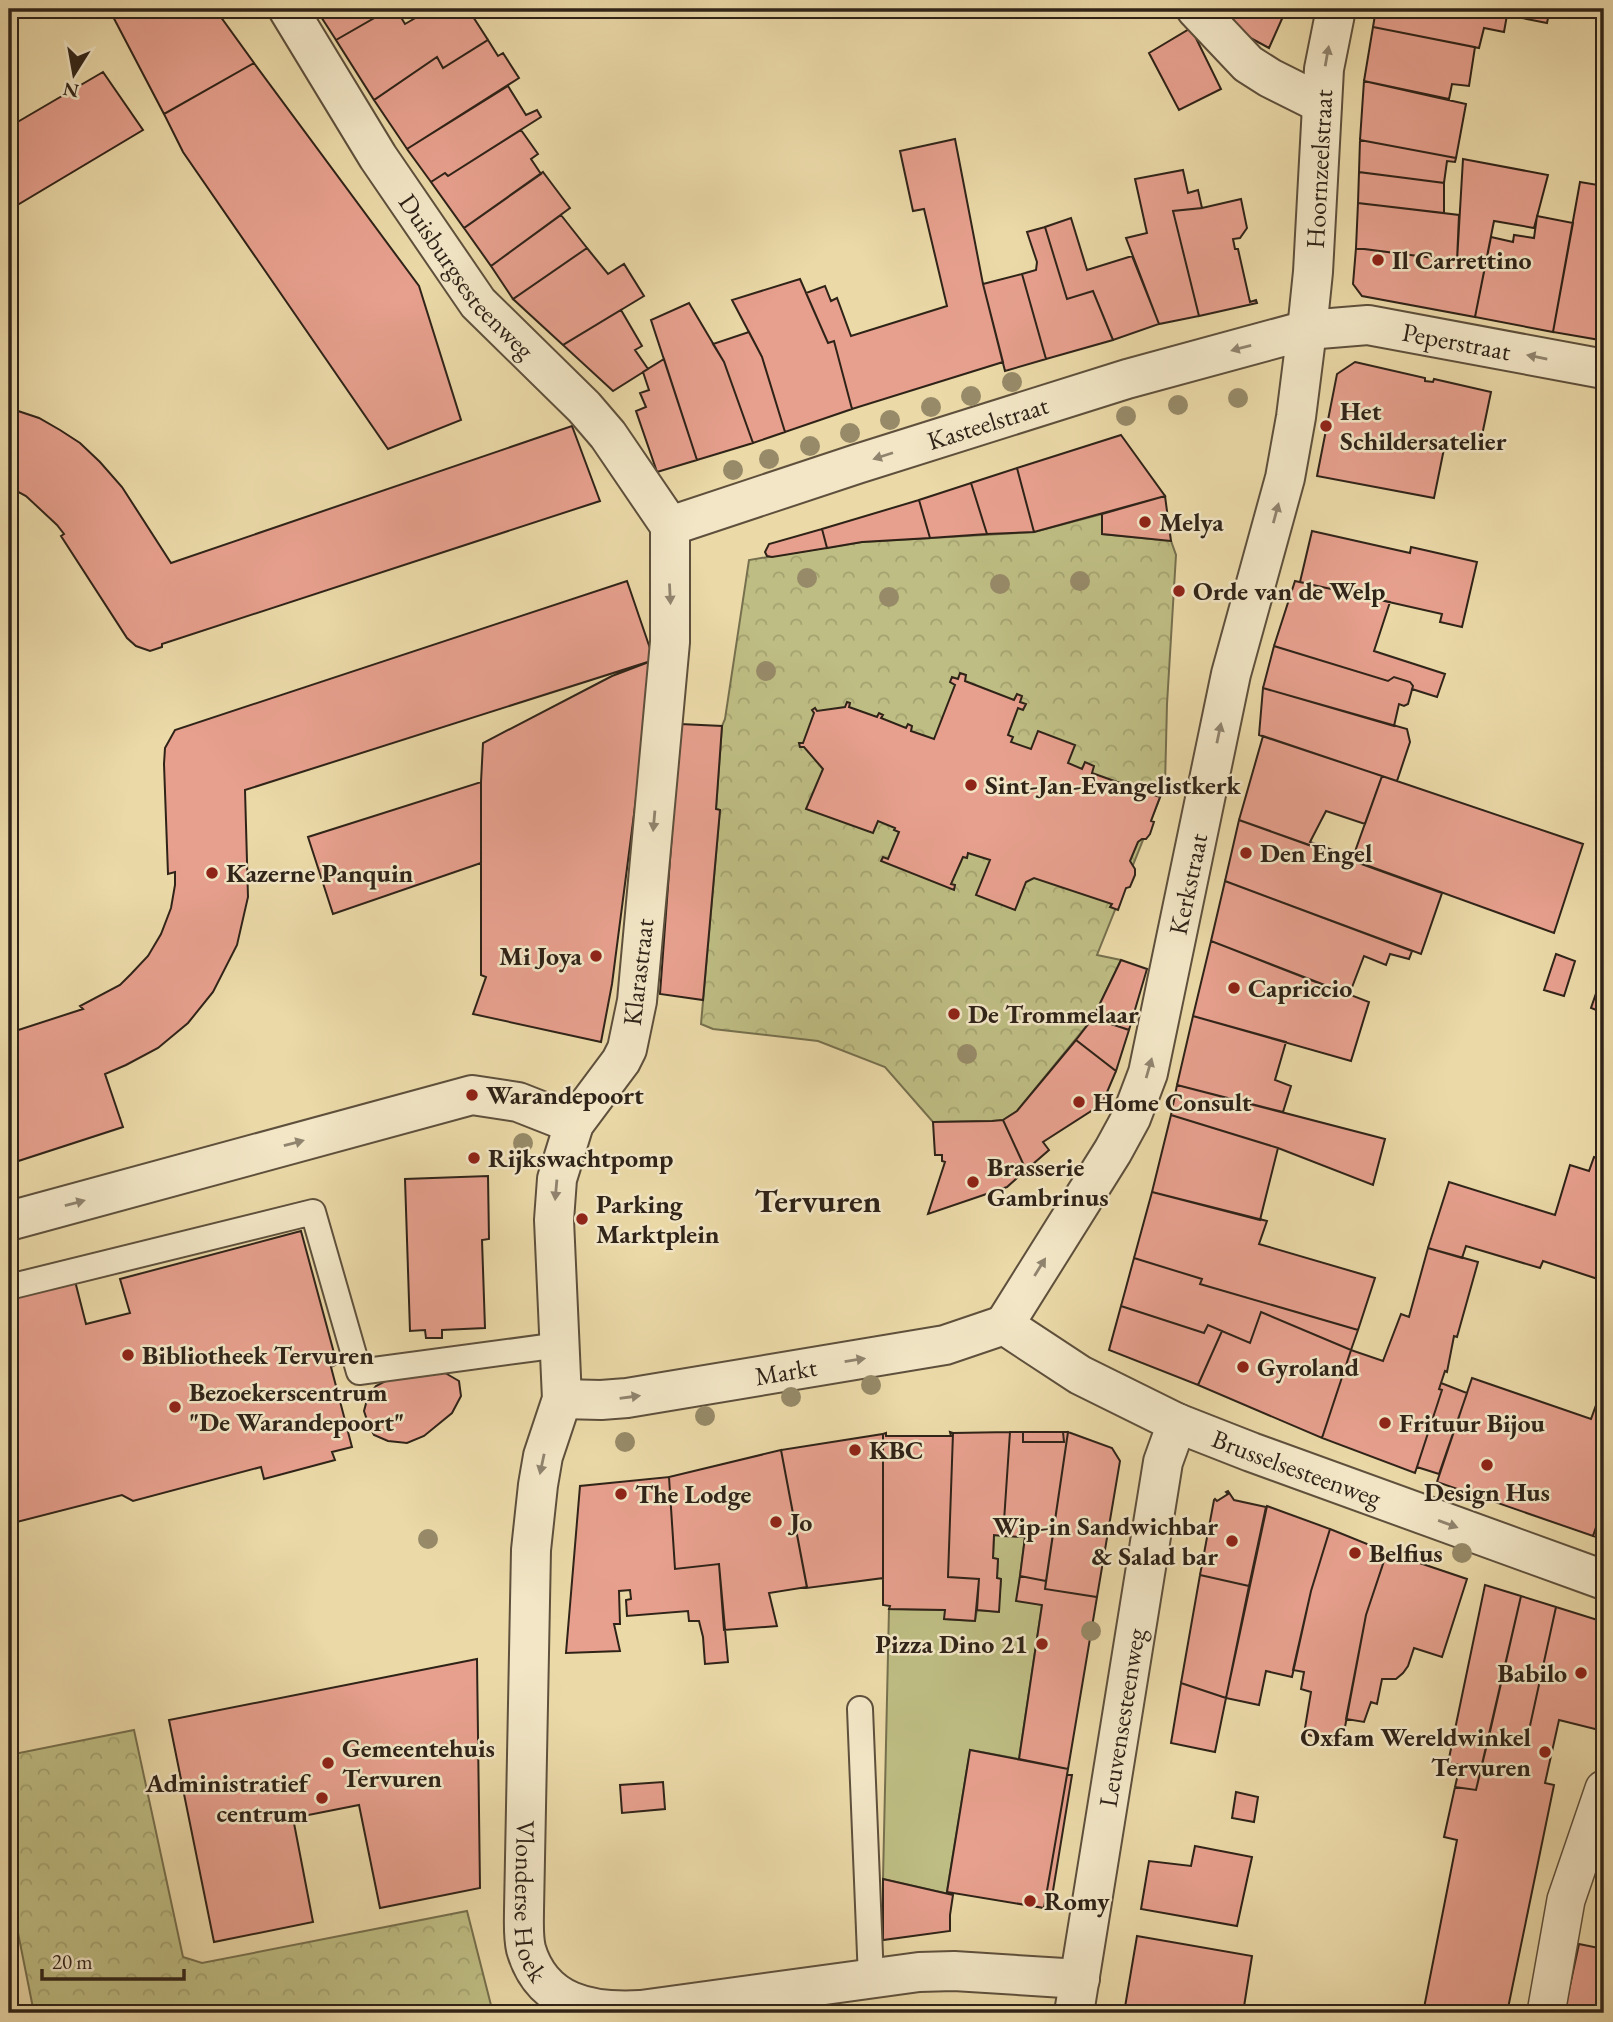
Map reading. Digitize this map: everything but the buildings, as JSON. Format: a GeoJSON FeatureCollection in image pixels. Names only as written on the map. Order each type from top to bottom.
{"type":"FeatureCollection","features":[{"type":"Feature","properties":{"kind":"street","name":"Duisburgsesteenweg"},"geometry":{"type":"LineString","coordinates":[[288,9],[378,156],[478,303],[584,407],[608,435],[670,526]]}},
{"type":"Feature","properties":{"kind":"street"},"geometry":{"type":"LineString","coordinates":[[1196,9],[1248,64],[1322,104]]}},
{"type":"Feature","properties":{"kind":"street","name":"Hoornzeelstraat"},"geometry":{"type":"LineString","coordinates":[[1307,330],[1313,272],[1324,69],[1336,9]]}},
{"type":"Feature","properties":{"kind":"street","name":"Peperstraat"},"geometry":{"type":"LineString","coordinates":[[1307,330],[1368,325],[1604,369]]}},
{"type":"Feature","properties":{"kind":"street","name":"Kasteelstraat"},"geometry":{"type":"LineString","coordinates":[[670,526],[1128,379],[1307,330]]}},
{"type":"Feature","properties":{"kind":"street","name":"Kerkstraat"},"geometry":{"type":"LineString","coordinates":[[1004,1325],[1113,1151],[1148,1073],[1231,674],[1285,478],[1307,330]]}},
{"type":"Feature","properties":{"kind":"street","name":"Klarastraat"},"geometry":{"type":"LineString","coordinates":[[562,1399],[554,1209],[557,1179],[574,1124],[621,1061],[631,1034],[637,1001],[670,642],[670,526]]}},
{"type":"Feature","properties":{"kind":"street"},"geometry":{"type":"LineString","coordinates":[[9,1221],[471,1095],[518,1102],[574,1124]]}},
{"type":"Feature","properties":{"kind":"street","name":"Markt"},"geometry":{"type":"LineString","coordinates":[[562,1399],[627,1398],[945,1345],[1004,1325]]}},
{"type":"Feature","properties":{"kind":"street","name":"Brusselsesteenweg"},"geometry":{"type":"LineString","coordinates":[[1004,1325],[1080,1375],[1177,1423],[1604,1580]]}},
{"type":"Feature","properties":{"kind":"street","name":"Vlonderse Hoek"},"geometry":{"type":"LineString","coordinates":[[562,1399],[538,1485],[531,1550],[524,1931],[526,1948],[540,1977],[551,1989],[580,2005],[599,2010],[620,2011],[919,1972],[954,1971],[1077,1996]]}},
{"type":"Feature","properties":{"kind":"street","name":"Leuvensesteenweg"},"geometry":{"type":"LineString","coordinates":[[1077,1996],[1163,1462],[1177,1423]]}},
{"type":"Feature","properties":{"kind":"street"},"geometry":{"type":"LineString","coordinates":[[1546,2013],[1566,1900],[1604,1789]]}},
{"type":"Feature","properties":{"kind":"lane"},"geometry":{"type":"LineString","coordinates":[[9,1287],[313,1212],[359,1372],[560,1345]]}},
{"type":"Feature","properties":{"kind":"lane"},"geometry":{"type":"LineString","coordinates":[[860,1709],[871,1979]]}},
{"type":"Feature","properties":{"kind":"green space"},"geometry":{"type":"Polygon","coordinates":[[[1102,514],[1103,534],[1171,541],[1176,555],[1165,785],[1097,955],[1121,960],[1093,1018],[1017,1111],[1003,1120],[933,1122],[885,1067],[818,1041],[713,1029],[701,1024],[720,810],[716,809],[722,726],[749,560],[862,542],[1034,532],[1102,514]]]}},
{"type":"Feature","properties":{"kind":"green space"},"geometry":{"type":"Polygon","coordinates":[[[994,1535],[1025,1537],[1017,1600],[1042,1605],[1019,1759],[970,1750],[947,1891],[953,1895],[883,1879],[889,1609],[945,1610],[945,1619],[975,1621],[977,1610],[998,1612],[1001,1579],[997,1578],[998,1559],[993,1558],[994,1535]]]}},
{"type":"Feature","properties":{"kind":"green space"},"geometry":{"type":"Polygon","coordinates":[[[134,1730],[183,1957],[202,1963],[467,1911],[493,2013],[34,2013],[9,1888],[9,1755],[134,1730]]]}},
{"type":"Feature","properties":{"kind":"place","name":"Il Carrettino"},"geometry":{"type":"Point","coordinates":[1378,260]}},
{"type":"Feature","properties":{"kind":"place","name":"Het Schildersatelier"},"geometry":{"type":"Point","coordinates":[1326,426]}},
{"type":"Feature","properties":{"kind":"place","name":"Melya"},"geometry":{"type":"Point","coordinates":[1145,522]}},
{"type":"Feature","properties":{"kind":"place","name":"Orde van de Welp"},"geometry":{"type":"Point","coordinates":[1179,591]}},
{"type":"Feature","properties":{"kind":"place","name":"Sint-Jan-Evangelistkerk"},"geometry":{"type":"Point","coordinates":[971,785]}},
{"type":"Feature","properties":{"kind":"place","name":"Den Engel"},"geometry":{"type":"Point","coordinates":[1246,853]}},
{"type":"Feature","properties":{"kind":"place","name":"Kazerne Panquin"},"geometry":{"type":"Point","coordinates":[212,873]}},
{"type":"Feature","properties":{"kind":"place","name":"Mi Joya"},"geometry":{"type":"Point","coordinates":[596,956]}},
{"type":"Feature","properties":{"kind":"place","name":"Capriccio"},"geometry":{"type":"Point","coordinates":[1234,988]}},
{"type":"Feature","properties":{"kind":"place","name":"De Trommelaar"},"geometry":{"type":"Point","coordinates":[954,1014]}},
{"type":"Feature","properties":{"kind":"place","name":"Warandepoort"},"geometry":{"type":"Point","coordinates":[472,1095]}},
{"type":"Feature","properties":{"kind":"place","name":"Home Consult"},"geometry":{"type":"Point","coordinates":[1079,1102]}},
{"type":"Feature","properties":{"kind":"place","name":"Rijkswachtpomp"},"geometry":{"type":"Point","coordinates":[474,1158]}},
{"type":"Feature","properties":{"kind":"place","name":"Brasserie Gambrinus"},"geometry":{"type":"Point","coordinates":[973,1182]}},
{"type":"Feature","properties":{"kind":"place","name":"Parking Marktplein"},"geometry":{"type":"Point","coordinates":[582,1219]}},
{"type":"Feature","properties":{"kind":"place","name":"Bibliotheek Tervuren"},"geometry":{"type":"Point","coordinates":[128,1355]}},
{"type":"Feature","properties":{"kind":"place","name":"Gyroland"},"geometry":{"type":"Point","coordinates":[1243,1367]}},
{"type":"Feature","properties":{"kind":"place","name":"Bezoekerscentrum \"De Warandepoort\""},"geometry":{"type":"Point","coordinates":[175,1407]}},
{"type":"Feature","properties":{"kind":"place","name":"Frituur Bijou"},"geometry":{"type":"Point","coordinates":[1385,1423]}},
{"type":"Feature","properties":{"kind":"place","name":"KBC"},"geometry":{"type":"Point","coordinates":[855,1450]}},
{"type":"Feature","properties":{"kind":"place","name":"Design Hus"},"geometry":{"type":"Point","coordinates":[1487,1465]}},
{"type":"Feature","properties":{"kind":"place","name":"The Lodge"},"geometry":{"type":"Point","coordinates":[621,1494]}},
{"type":"Feature","properties":{"kind":"place","name":"Jo"},"geometry":{"type":"Point","coordinates":[776,1522]}},
{"type":"Feature","properties":{"kind":"place","name":"Wip-in Sandwichbar & Salad bar"},"geometry":{"type":"Point","coordinates":[1232,1541]}},
{"type":"Feature","properties":{"kind":"place","name":"Belfius"},"geometry":{"type":"Point","coordinates":[1355,1553]}},
{"type":"Feature","properties":{"kind":"place","name":"Pizza Dino 21"},"geometry":{"type":"Point","coordinates":[1042,1644]}},
{"type":"Feature","properties":{"kind":"place","name":"Babilo"},"geometry":{"type":"Point","coordinates":[1581,1673]}},
{"type":"Feature","properties":{"kind":"place","name":"Oxfam Wereldwinkel Tervuren"},"geometry":{"type":"Point","coordinates":[1545,1752]}},
{"type":"Feature","properties":{"kind":"place","name":"Gemeentehuis Tervuren"},"geometry":{"type":"Point","coordinates":[328,1763]}},
{"type":"Feature","properties":{"kind":"place","name":"Administratief centrum"},"geometry":{"type":"Point","coordinates":[322,1798]}},
{"type":"Feature","properties":{"kind":"place","name":"Romy"},"geometry":{"type":"Point","coordinates":[1030,1901]}},
{"type":"Feature","properties":{"kind":"district","name":"Tervuren"},"geometry":{"type":"Point","coordinates":[818,1200]}}]}
